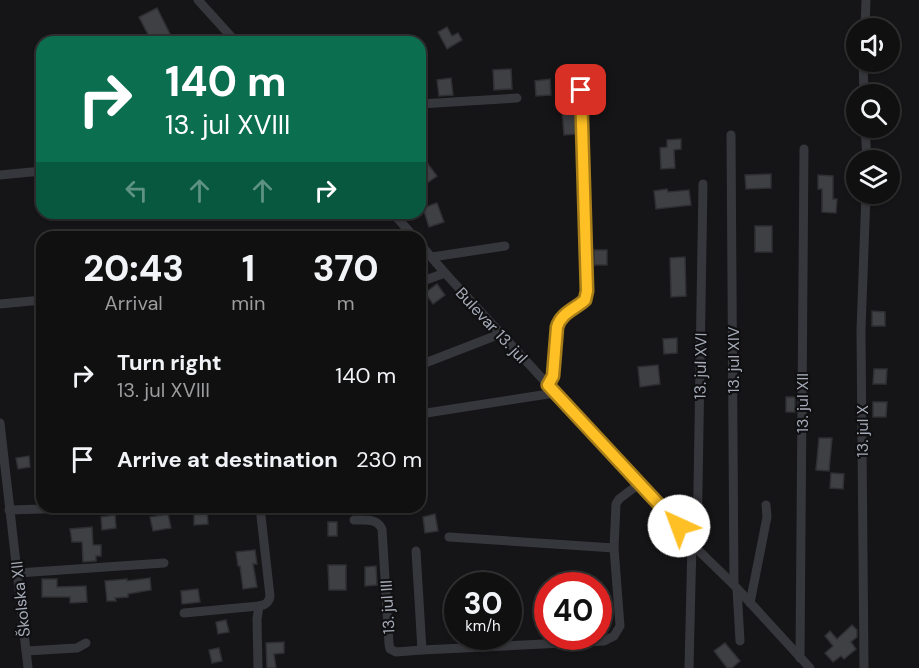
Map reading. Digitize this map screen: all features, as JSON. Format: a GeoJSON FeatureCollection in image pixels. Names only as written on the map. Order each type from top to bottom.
{"type":"FeatureCollection","features":[{"type":"Feature","properties":{"kind":"street"},"geometry":{"type":"LineString","coordinates":[[198,0],[231,36]]}},
{"type":"Feature","properties":{"kind":"street"},"geometry":{"type":"LineString","coordinates":[[865,18],[866,0]]}},
{"type":"Feature","properties":{"kind":"street"},"geometry":{"type":"LineString","coordinates":[[548,385],[553,376],[559,321],[585,300],[587,291],[581,90]]}},
{"type":"Feature","properties":{"kind":"street"},"geometry":{"type":"LineString","coordinates":[[426,104],[517,98]]}},
{"type":"Feature","properties":{"kind":"street","name":"13. jul XIV"},"geometry":{"type":"LineString","coordinates":[[731,135],[736,587],[740,640]]}},
{"type":"Feature","properties":{"kind":"street","name":"13. jul XII"},"geometry":{"type":"LineString","coordinates":[[800,658],[804,149]]}},
{"type":"Feature","properties":{"kind":"street"},"geometry":{"type":"LineString","coordinates":[[0,175],[36,172]]}},
{"type":"Feature","properties":{"kind":"street","name":"13. jul XVI"},"geometry":{"type":"LineString","coordinates":[[689,668],[695,545],[703,184]]}},
{"type":"Feature","properties":{"kind":"street","name":"13. jul X"},"geometry":{"type":"LineString","coordinates":[[864,668],[861,330],[866,204]]}},
{"type":"Feature","properties":{"kind":"street"},"geometry":{"type":"LineString","coordinates":[[398,219],[409,231]]}},
{"type":"Feature","properties":{"kind":"street"},"geometry":{"type":"LineString","coordinates":[[432,257],[505,246]]}},
{"type":"Feature","properties":{"kind":"street","name":"Bulevar 13. jul"},"geometry":{"type":"LineString","coordinates":[[426,250],[500,334],[810,668]]}},
{"type":"Feature","properties":{"kind":"street"},"geometry":{"type":"LineString","coordinates":[[426,280],[445,273]]}},
{"type":"Feature","properties":{"kind":"street"},"geometry":{"type":"LineString","coordinates":[[0,304],[36,301]]}},
{"type":"Feature","properties":{"kind":"street"},"geometry":{"type":"LineString","coordinates":[[426,363],[500,334]]}},
{"type":"Feature","properties":{"kind":"street"},"geometry":{"type":"LineString","coordinates":[[426,413],[555,393]]}},
{"type":"Feature","properties":{"kind":"street","name":"Školska XII"},"geometry":{"type":"LineString","coordinates":[[0,423],[28,668]]}},
{"type":"Feature","properties":{"kind":"street","name":"13. jul III"},"geometry":{"type":"LineString","coordinates":[[354,520],[372,520],[380,524],[382,529],[389,644],[390,648],[396,652],[604,641],[614,636],[620,626],[614,548],[616,504],[619,499],[639,484]]}},
{"type":"Feature","properties":{"kind":"street"},"geometry":{"type":"LineString","coordinates":[[750,603],[767,517],[766,505]]}},
{"type":"Feature","properties":{"kind":"street"},"geometry":{"type":"LineString","coordinates":[[9,510],[36,509]]}},
{"type":"Feature","properties":{"kind":"street"},"geometry":{"type":"LineString","coordinates":[[184,613],[259,606],[269,601],[261,513]]}},
{"type":"Feature","properties":{"kind":"street"},"geometry":{"type":"LineString","coordinates":[[449,537],[614,548]]}},
{"type":"Feature","properties":{"kind":"street"},"geometry":{"type":"LineString","coordinates":[[416,551],[422,650]]}},
{"type":"Feature","properties":{"kind":"street"},"geometry":{"type":"LineString","coordinates":[[18,573],[164,562]]}},
{"type":"Feature","properties":{"kind":"street"},"geometry":{"type":"LineString","coordinates":[[258,668],[259,606]]}},
{"type":"Feature","properties":{"kind":"street"},"geometry":{"type":"LineString","coordinates":[[26,651],[77,648],[86,643]]}},
{"type":"Feature","properties":{"kind":"building"},"geometry":{"type":"Polygon","coordinates":[[[157,8],[171,36],[149,36],[139,17],[157,8]]]}},
{"type":"Feature","properties":{"kind":"building"},"geometry":{"type":"Polygon","coordinates":[[[447,27],[452,36],[458,33],[462,40],[447,49],[438,32],[447,27]]]}},
{"type":"Feature","properties":{"kind":"building"},"geometry":{"type":"Polygon","coordinates":[[[511,69],[512,89],[494,90],[493,70],[511,69]]]}},
{"type":"Feature","properties":{"kind":"building"},"geometry":{"type":"Polygon","coordinates":[[[451,78],[453,95],[439,96],[437,80],[451,78]]]}},
{"type":"Feature","properties":{"kind":"building"},"geometry":{"type":"Polygon","coordinates":[[[550,79],[551,95],[536,96],[535,81],[550,79]]]}},
{"type":"Feature","properties":{"kind":"building"},"geometry":{"type":"Polygon","coordinates":[[[575,109],[576,134],[564,135],[562,110],[575,109]]]}},
{"type":"Feature","properties":{"kind":"building"},"geometry":{"type":"Polygon","coordinates":[[[681,139],[681,149],[674,150],[675,168],[661,169],[660,148],[667,147],[667,140],[681,139]]]}},
{"type":"Feature","properties":{"kind":"building"},"geometry":{"type":"Polygon","coordinates":[[[426,161],[437,176],[426,182],[426,161]]]}},
{"type":"Feature","properties":{"kind":"building"},"geometry":{"type":"Polygon","coordinates":[[[771,174],[771,188],[746,189],[745,175],[771,174]]]}},
{"type":"Feature","properties":{"kind":"building"},"geometry":{"type":"Polygon","coordinates":[[[818,175],[833,176],[833,199],[837,199],[836,213],[822,212],[822,189],[818,189],[818,175]]]}},
{"type":"Feature","properties":{"kind":"building"},"geometry":{"type":"Polygon","coordinates":[[[667,189],[668,192],[689,190],[691,205],[656,209],[654,191],[667,189]]]}},
{"type":"Feature","properties":{"kind":"building"},"geometry":{"type":"Polygon","coordinates":[[[437,203],[444,222],[429,227],[426,207],[437,203]]]}},
{"type":"Feature","properties":{"kind":"building"},"geometry":{"type":"Polygon","coordinates":[[[755,226],[772,226],[772,252],[755,252],[755,226]]]}},
{"type":"Feature","properties":{"kind":"building"},"geometry":{"type":"Polygon","coordinates":[[[594,250],[607,250],[607,265],[594,265],[594,250]]]}},
{"type":"Feature","properties":{"kind":"building"},"geometry":{"type":"Polygon","coordinates":[[[685,257],[686,296],[671,297],[670,258],[685,257]]]}},
{"type":"Feature","properties":{"kind":"building"},"geometry":{"type":"Polygon","coordinates":[[[437,284],[445,295],[433,304],[426,292],[437,284]]]}},
{"type":"Feature","properties":{"kind":"building"},"geometry":{"type":"Polygon","coordinates":[[[872,311],[885,312],[885,326],[872,326],[872,311]]]}},
{"type":"Feature","properties":{"kind":"building"},"geometry":{"type":"Polygon","coordinates":[[[677,338],[677,353],[664,354],[663,339],[677,338]]]}},
{"type":"Feature","properties":{"kind":"building"},"geometry":{"type":"Polygon","coordinates":[[[658,365],[660,384],[640,387],[638,367],[658,365]]]}},
{"type":"Feature","properties":{"kind":"building"},"geometry":{"type":"Polygon","coordinates":[[[874,369],[887,369],[886,384],[873,384],[874,369]]]}},
{"type":"Feature","properties":{"kind":"building"},"geometry":{"type":"Polygon","coordinates":[[[786,397],[795,397],[795,412],[786,412],[786,397]]]}},
{"type":"Feature","properties":{"kind":"building"},"geometry":{"type":"Polygon","coordinates":[[[873,402],[887,402],[886,417],[873,417],[873,402]]]}},
{"type":"Feature","properties":{"kind":"building"},"geometry":{"type":"Polygon","coordinates":[[[819,438],[832,438],[829,471],[816,470],[819,438]]]}},
{"type":"Feature","properties":{"kind":"building"},"geometry":{"type":"Polygon","coordinates":[[[29,456],[30,467],[18,469],[16,458],[29,456]]]}},
{"type":"Feature","properties":{"kind":"building"},"geometry":{"type":"Polygon","coordinates":[[[831,473],[844,474],[843,489],[830,488],[831,473]]]}},
{"type":"Feature","properties":{"kind":"building"},"geometry":{"type":"Polygon","coordinates":[[[194,513],[207,513],[208,524],[194,525],[194,513]]]}},
{"type":"Feature","properties":{"kind":"building"},"geometry":{"type":"Polygon","coordinates":[[[168,514],[171,528],[153,531],[150,517],[168,514]]]}},
{"type":"Feature","properties":{"kind":"building"},"geometry":{"type":"Polygon","coordinates":[[[435,514],[438,531],[425,533],[423,517],[435,514]]]}},
{"type":"Feature","properties":{"kind":"building"},"geometry":{"type":"Polygon","coordinates":[[[115,515],[116,528],[102,530],[101,517],[115,515]]]}},
{"type":"Feature","properties":{"kind":"building"},"geometry":{"type":"Polygon","coordinates":[[[328,522],[337,522],[337,536],[328,536],[328,522]]]}},
{"type":"Feature","properties":{"kind":"building"},"geometry":{"type":"Polygon","coordinates":[[[92,527],[93,545],[101,545],[101,556],[96,556],[96,561],[83,562],[82,542],[72,542],[70,529],[92,527]]]}},
{"type":"Feature","properties":{"kind":"building"},"geometry":{"type":"Polygon","coordinates":[[[255,550],[257,564],[253,564],[257,587],[243,589],[236,552],[255,550]]]}},
{"type":"Feature","properties":{"kind":"building"},"geometry":{"type":"Polygon","coordinates":[[[328,565],[346,565],[346,590],[329,590],[328,565]]]}},
{"type":"Feature","properties":{"kind":"building"},"geometry":{"type":"Polygon","coordinates":[[[376,566],[377,585],[365,586],[365,567],[376,566]]]}},
{"type":"Feature","properties":{"kind":"building"},"geometry":{"type":"Polygon","coordinates":[[[150,578],[151,590],[128,594],[128,597],[115,598],[116,601],[107,601],[105,581],[150,578]]]}},
{"type":"Feature","properties":{"kind":"building"},"geometry":{"type":"Polygon","coordinates":[[[42,579],[57,579],[57,587],[86,586],[87,602],[70,603],[70,597],[42,597],[42,579]]]}},
{"type":"Feature","properties":{"kind":"building"},"geometry":{"type":"Polygon","coordinates":[[[198,589],[200,602],[182,604],[181,591],[198,589]]]}},
{"type":"Feature","properties":{"kind":"building"},"geometry":{"type":"Polygon","coordinates":[[[226,620],[229,632],[218,634],[216,622],[226,620]]]}},
{"type":"Feature","properties":{"kind":"building"},"geometry":{"type":"Polygon","coordinates":[[[852,625],[857,630],[857,637],[851,642],[856,649],[844,659],[841,656],[833,662],[825,653],[833,646],[825,636],[830,631],[837,639],[852,625]]]}},
{"type":"Feature","properties":{"kind":"building"},"geometry":{"type":"Polygon","coordinates":[[[284,642],[284,653],[274,654],[276,668],[267,668],[266,643],[284,642]]]}},
{"type":"Feature","properties":{"kind":"building"},"geometry":{"type":"Polygon","coordinates":[[[725,643],[740,661],[732,668],[727,668],[714,651],[725,643]]]}},
{"type":"Feature","properties":{"kind":"building"},"geometry":{"type":"Polygon","coordinates":[[[219,648],[222,661],[212,663],[209,650],[219,648]]]}},
{"type":"Feature","properties":{"kind":"route"},"geometry":{"type":"LineString","coordinates":[[581,90],[587,291],[585,300],[559,321],[553,376],[548,385],[679,526]]}}]}
